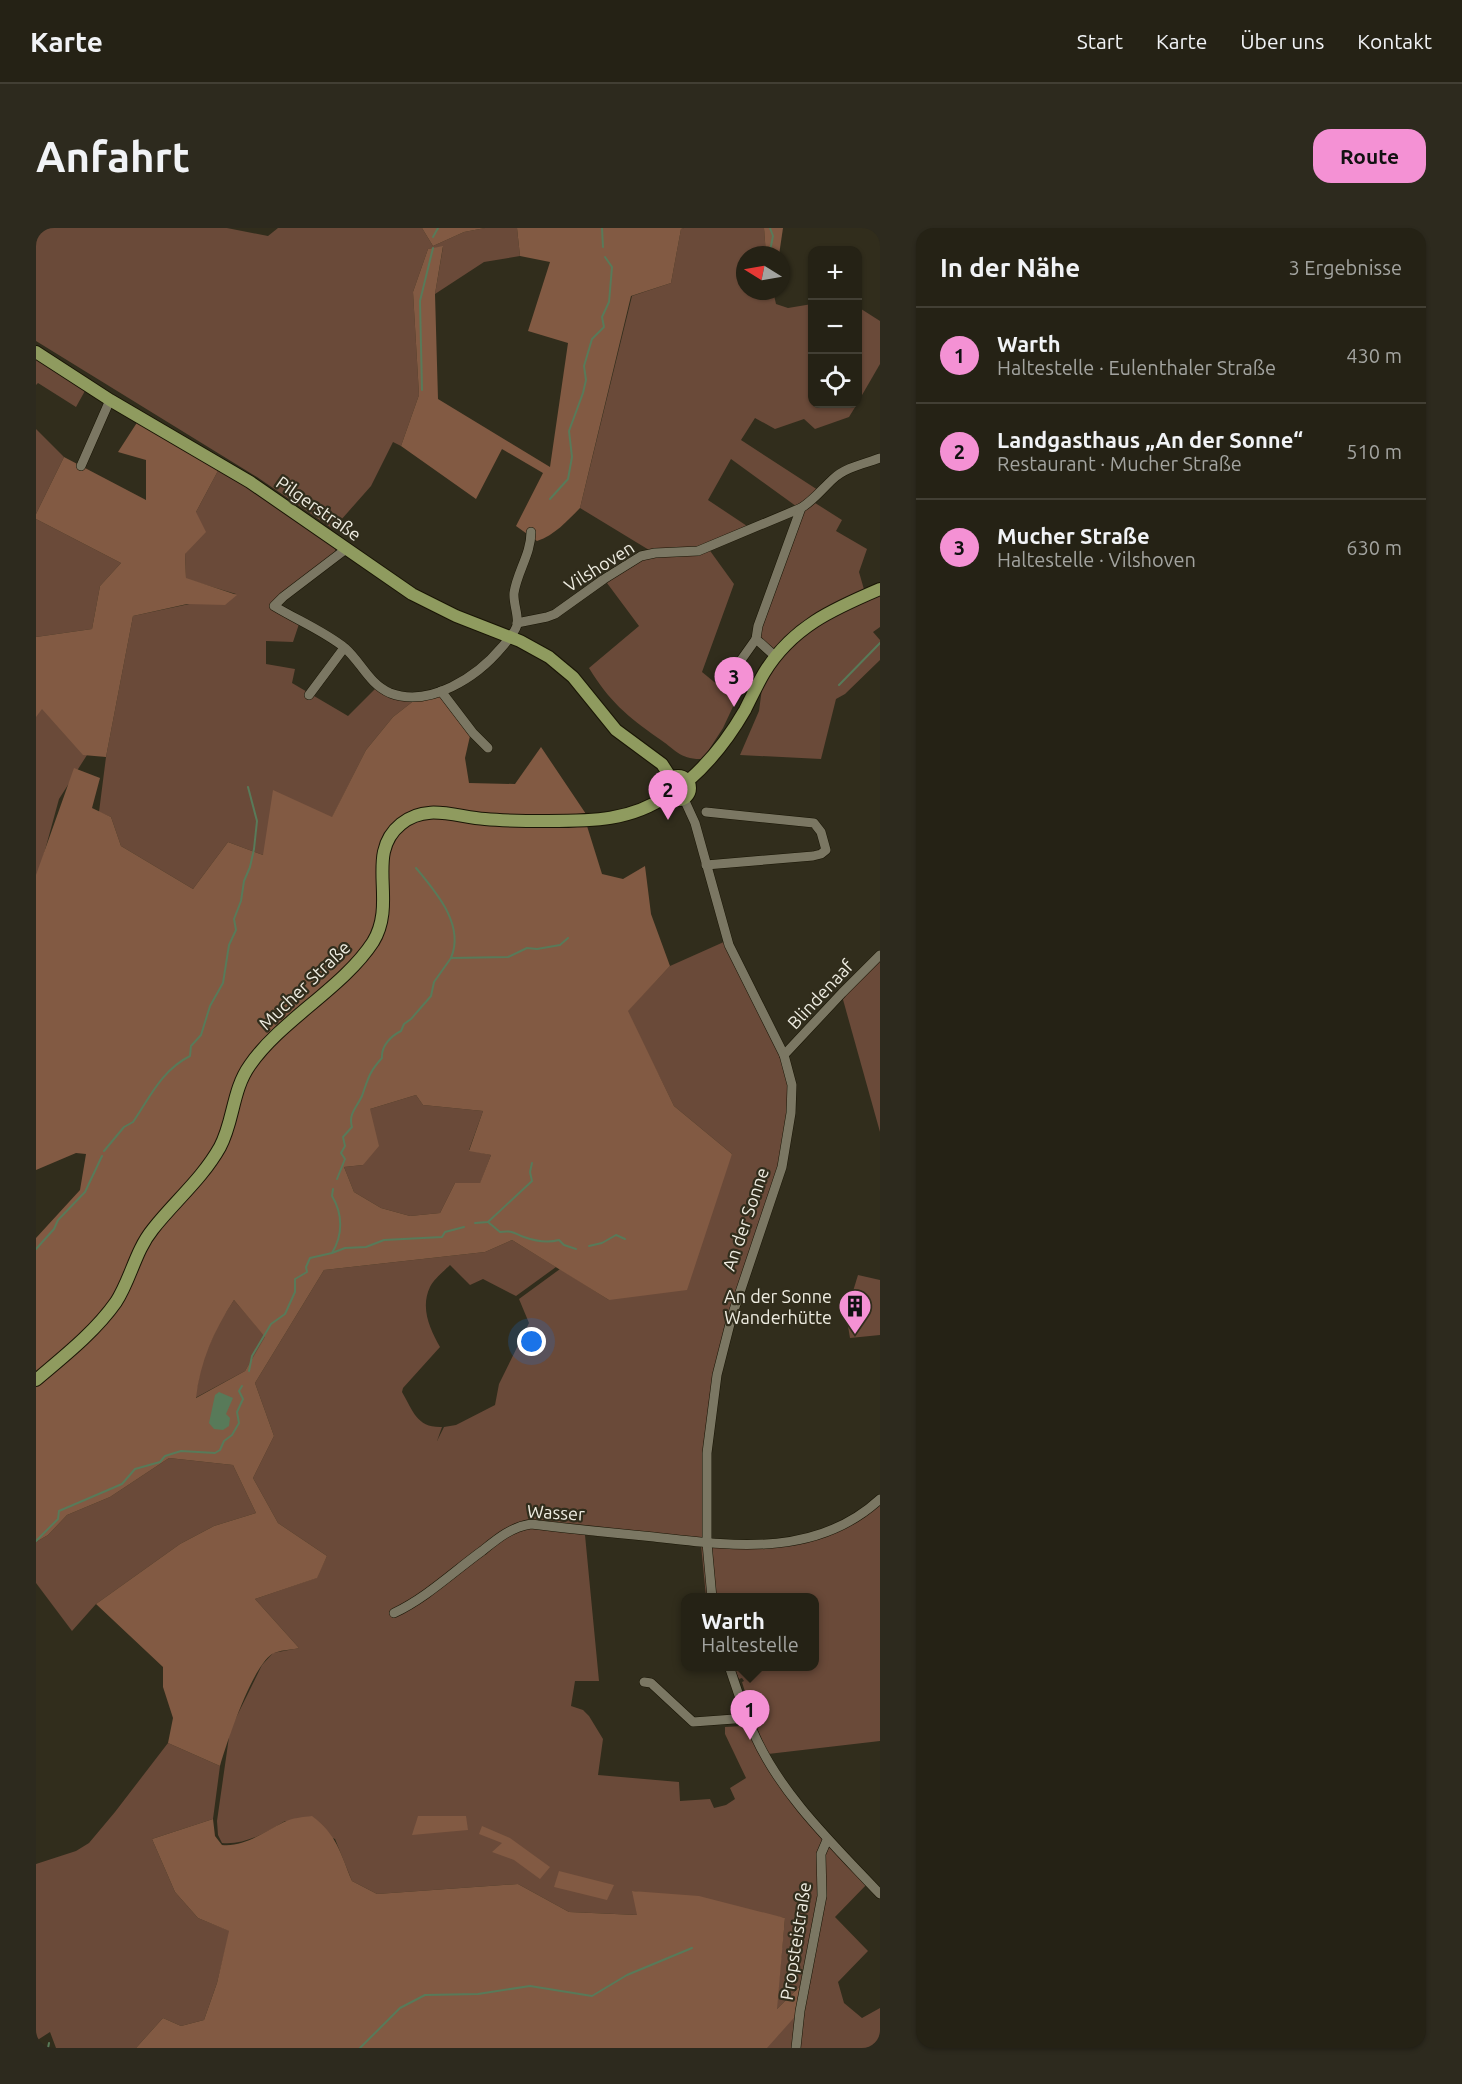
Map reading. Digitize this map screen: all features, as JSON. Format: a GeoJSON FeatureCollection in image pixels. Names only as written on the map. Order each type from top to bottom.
{"type":"FeatureCollection","features":[{"type":"Feature","properties":{"kind":"main road","name":"Pilgerstraße"},"geometry":{"type":"LineString","coordinates":[[36,352],[110,400],[250,482],[396,585],[456,616],[510,637]]}},
{"type":"Feature","properties":{"kind":"main road"},"geometry":{"type":"LineString","coordinates":[[688,781],[717,752],[764,673],[795,635],[817,618],[845,603],[880,589]]}},
{"type":"Feature","properties":{"kind":"main road"},"geometry":{"type":"LineString","coordinates":[[510,637],[549,657],[572,676],[616,730],[662,764],[671,778]]}},
{"type":"Feature","properties":{"kind":"main road"},"geometry":{"type":"LineString","coordinates":[[678,776],[688,781],[690,789],[684,799],[675,800],[668,795],[666,785],[671,778],[678,776]]}},
{"type":"Feature","properties":{"kind":"main road","name":"Mucher Straße"},"geometry":{"type":"LineString","coordinates":[[36,1380],[98,1324],[116,1302],[153,1228],[197,1180],[222,1144],[229,1125],[236,1091],[254,1059],[355,963],[371,944],[383,916],[384,849],[387,840],[397,828],[416,815],[431,812],[503,820],[599,821],[638,812],[668,795]]}},
{"type":"Feature","properties":{"kind":"street"},"geometry":{"type":"LineString","coordinates":[[81,466],[110,400]]}},
{"type":"Feature","properties":{"kind":"street","name":"Vilshoven"},"geometry":{"type":"LineString","coordinates":[[518,623],[555,614],[604,579],[642,556],[655,553],[698,551],[801,508],[847,469],[880,458]]}},
{"type":"Feature","properties":{"kind":"street","name":"Vilshoven"},"geometry":{"type":"LineString","coordinates":[[735,682],[739,663],[756,639],[758,626],[801,508]]}},
{"type":"Feature","properties":{"kind":"street"},"geometry":{"type":"LineString","coordinates":[[346,549],[274,606],[344,648],[374,683],[389,693],[417,696],[441,691],[476,672],[510,637],[518,623],[515,587],[531,545],[531,532]]}},
{"type":"Feature","properties":{"kind":"street"},"geometry":{"type":"LineString","coordinates":[[756,639],[776,657]]}},
{"type":"Feature","properties":{"kind":"street"},"geometry":{"type":"LineString","coordinates":[[309,694],[344,648]]}},
{"type":"Feature","properties":{"kind":"street"},"geometry":{"type":"LineString","coordinates":[[441,691],[472,733],[488,748]]}},
{"type":"Feature","properties":{"kind":"street","name":"An der Sonne"},"geometry":{"type":"LineString","coordinates":[[684,799],[695,823],[729,945],[784,1055],[792,1085],[787,1145],[774,1195],[732,1316],[717,1376],[707,1453],[707,1543],[712,1593]]}},
{"type":"Feature","properties":{"kind":"street"},"geometry":{"type":"LineString","coordinates":[[706,812],[814,823],[821,832],[826,850],[813,856],[706,865]]}},
{"type":"Feature","properties":{"kind":"street","name":"Blindenaaf"},"geometry":{"type":"LineString","coordinates":[[784,1055],[880,955]]}},
{"type":"Feature","properties":{"kind":"street","name":"Wasser"},"geometry":{"type":"LineString","coordinates":[[394,1613],[409,1606],[502,1536],[521,1525],[531,1524],[719,1545],[765,1545],[803,1539],[848,1522],[880,1498]]}},
{"type":"Feature","properties":{"kind":"street"},"geometry":{"type":"LineString","coordinates":[[731,1671],[755,1737],[767,1758],[827,1840],[880,1894]]}},
{"type":"Feature","properties":{"kind":"street"},"geometry":{"type":"LineString","coordinates":[[644,1682],[651,1683],[693,1722],[748,1718]]}},
{"type":"Feature","properties":{"kind":"street","name":"Propsteistraße"},"geometry":{"type":"LineString","coordinates":[[796,2048],[800,2012],[822,1896],[821,1854],[827,1840]]}},
{"type":"Feature","properties":{"kind":"shaded area"},"geometry":{"type":"Polygon","coordinates":[[[36,228],[227,228],[268,236],[278,228],[422,228],[433,246],[464,232],[485,228],[517,228],[520,256],[484,262],[435,294],[443,247],[428,249],[413,292],[419,395],[401,446],[393,442],[371,486],[333,529],[257,477],[36,341],[36,228]]]}},
{"type":"Feature","properties":{"kind":"shaded area"},"geometry":{"type":"Polygon","coordinates":[[[422,228],[485,228],[464,232],[433,246],[422,228]]]}},
{"type":"Feature","properties":{"kind":"shaded area"},"geometry":{"type":"Polygon","coordinates":[[[517,228],[684,228],[681,229],[671,283],[631,296],[580,508],[555,531],[537,541],[516,526],[543,473],[502,449],[476,499],[401,446],[419,395],[413,292],[428,249],[443,246],[435,294],[438,399],[550,467],[568,343],[528,331],[550,262],[520,256],[517,228]]]}},
{"type":"Feature","properties":{"kind":"shaded area"},"geometry":{"type":"Polygon","coordinates":[[[764,228],[765,246],[736,246],[736,300],[775,300],[776,304],[788,308],[808,305],[808,408],[855,408],[849,417],[815,429],[804,419],[775,429],[755,418],[741,440],[821,492],[812,501],[842,520],[836,531],[867,549],[859,572],[867,600],[880,595],[880,627],[873,632],[880,640],[880,660],[845,694],[836,699],[821,759],[740,755],[759,711],[764,673],[776,657],[756,639],[800,509],[731,459],[708,500],[753,530],[708,548],[734,584],[702,672],[724,690],[738,696],[723,728],[703,759],[683,756],[637,722],[611,699],[589,668],[639,626],[604,579],[654,553],[580,508],[632,296],[671,283],[681,229],[764,228]]]}},
{"type":"Feature","properties":{"kind":"shaded area"},"geometry":{"type":"Polygon","coordinates":[[[764,228],[783,228],[780,246],[765,246],[764,228]]]}},
{"type":"Feature","properties":{"kind":"shaded area"},"geometry":{"type":"Polygon","coordinates":[[[862,310],[880,321],[880,364],[862,395],[862,310]]]}},
{"type":"Feature","properties":{"kind":"shaded area"},"geometry":{"type":"Polygon","coordinates":[[[36,356],[86,389],[76,407],[38,383],[36,385],[36,356]]]}},
{"type":"Feature","properties":{"kind":"shaded area"},"geometry":{"type":"Polygon","coordinates":[[[138,421],[220,467],[196,512],[206,532],[185,554],[186,578],[237,595],[225,605],[187,604],[133,616],[106,757],[83,755],[42,709],[36,717],[36,637],[92,629],[100,586],[121,563],[36,519],[36,514],[64,457],[146,500],[146,460],[118,452],[138,421]]]}},
{"type":"Feature","properties":{"kind":"shaded area"},"geometry":{"type":"Polygon","coordinates":[[[36,429],[64,457],[36,514],[36,429]]]}},
{"type":"Feature","properties":{"kind":"shaded area"},"geometry":{"type":"Polygon","coordinates":[[[220,467],[336,547],[334,555],[274,606],[300,621],[293,642],[266,641],[266,664],[295,669],[292,683],[348,716],[375,689],[416,699],[393,717],[366,750],[332,818],[263,855],[228,842],[193,889],[121,846],[111,817],[99,812],[106,757],[133,616],[236,594],[186,579],[185,554],[196,512],[220,467]]]}},
{"type":"Feature","properties":{"kind":"shaded area"},"geometry":{"type":"Polygon","coordinates":[[[36,519],[121,563],[100,586],[92,629],[36,637],[36,519]]]}},
{"type":"Feature","properties":{"kind":"shaded area"},"geometry":{"type":"Polygon","coordinates":[[[441,696],[470,736],[465,758],[469,783],[515,784],[541,747],[586,814],[587,826],[602,874],[623,879],[645,866],[651,914],[670,966],[628,1011],[674,1106],[732,1154],[687,1290],[609,1300],[512,1240],[485,1252],[324,1270],[255,1383],[274,1436],[253,1478],[278,1523],[327,1556],[317,1578],[255,1599],[299,1648],[272,1654],[264,1662],[241,1706],[220,1766],[168,1743],[173,1718],[163,1687],[163,1667],[96,1604],[180,1544],[214,1526],[256,1513],[233,1465],[169,1458],[110,1497],[67,1515],[48,1535],[36,1542],[36,1238],[80,1190],[86,1154],[76,1153],[36,1170],[36,875],[74,768],[100,778],[92,808],[111,817],[121,846],[193,889],[228,842],[263,855],[273,790],[332,817],[366,750],[393,717],[416,699],[441,696]],[[416,1095],[370,1109],[379,1146],[363,1165],[344,1167],[354,1192],[381,1208],[410,1216],[440,1213],[455,1183],[480,1183],[491,1155],[469,1151],[483,1111],[423,1105],[416,1095]],[[234,1300],[209,1347],[196,1398],[245,1371],[265,1337],[234,1300]]]}},
{"type":"Feature","properties":{"kind":"shaded area"},"geometry":{"type":"Polygon","coordinates":[[[40,705],[87,755],[59,799],[36,883],[36,711],[40,705]]]}},
{"type":"Feature","properties":{"kind":"shaded area"},"geometry":{"type":"Polygon","coordinates":[[[726,941],[791,1076],[787,1145],[744,1278],[709,1425],[707,1543],[765,1545],[823,1532],[880,1499],[880,1741],[768,1754],[788,1789],[869,1882],[835,1917],[868,1951],[838,1982],[844,2003],[862,2018],[880,2008],[880,2048],[766,2048],[805,1981],[776,2010],[785,1918],[633,1891],[638,1915],[569,1912],[518,1884],[377,1894],[352,1881],[335,1839],[285,1821],[263,1834],[239,1842],[222,1843],[218,1835],[217,1821],[230,1730],[262,1665],[273,1653],[299,1648],[255,1599],[316,1578],[327,1556],[278,1523],[253,1478],[274,1436],[255,1383],[324,1270],[485,1252],[512,1240],[556,1267],[516,1296],[483,1279],[470,1285],[450,1265],[430,1287],[427,1295],[426,1310],[430,1326],[440,1347],[403,1388],[402,1392],[421,1421],[434,1427],[442,1427],[437,1441],[444,1427],[456,1425],[495,1405],[499,1384],[529,1323],[519,1299],[560,1269],[609,1300],[732,1154],[674,1106],[627,1011],[670,966],[726,941]],[[585,1535],[599,1681],[575,1681],[571,1706],[583,1710],[589,1716],[603,1739],[598,1775],[679,1782],[680,1801],[710,1799],[714,1808],[726,1805],[735,1799],[730,1788],[746,1778],[725,1734],[725,1727],[743,1726],[739,1715],[748,1718],[767,1752],[754,1721],[742,1682],[744,1681],[742,1678],[739,1679],[736,1671],[819,1671],[819,1593],[706,1593],[701,1545],[585,1535]]]}},
{"type":"Feature","properties":{"kind":"shaded area"},"geometry":{"type":"Polygon","coordinates":[[[880,961],[880,1132],[842,996],[880,961]]]}},
{"type":"Feature","properties":{"kind":"shaded area"},"geometry":{"type":"Polygon","coordinates":[[[416,1095],[423,1105],[483,1111],[469,1150],[491,1155],[480,1184],[455,1183],[440,1213],[410,1216],[381,1208],[354,1192],[344,1167],[363,1165],[370,1109],[416,1095]]]}},
{"type":"Feature","properties":{"kind":"shaded area"},"geometry":{"type":"Polygon","coordinates":[[[858,1275],[880,1280],[880,1335],[850,1338],[846,1314],[858,1275]]]}},
{"type":"Feature","properties":{"kind":"shaded area"},"geometry":{"type":"Polygon","coordinates":[[[234,1300],[266,1337],[245,1371],[195,1398],[202,1361],[220,1321],[234,1300]]]}},
{"type":"Feature","properties":{"kind":"shaded area"},"geometry":{"type":"Polygon","coordinates":[[[219,1392],[233,1398],[226,1414],[230,1418],[229,1426],[223,1430],[214,1429],[209,1423],[215,1395],[219,1392]]]}},
{"type":"Feature","properties":{"kind":"shaded area"},"geometry":{"type":"Polygon","coordinates":[[[169,1458],[233,1465],[256,1513],[214,1526],[180,1544],[96,1604],[72,1631],[36,1583],[36,1542],[48,1535],[67,1515],[110,1497],[169,1458]]]}},
{"type":"Feature","properties":{"kind":"shaded area"},"geometry":{"type":"Polygon","coordinates":[[[168,1743],[220,1766],[213,1819],[152,1839],[175,1892],[198,1918],[230,1931],[217,1983],[204,2020],[181,2026],[163,2018],[136,2048],[56,2048],[50,2032],[36,2041],[36,1864],[76,1851],[89,1843],[168,1743]]]}},
{"type":"Feature","properties":{"kind":"shaded area"},"geometry":{"type":"Polygon","coordinates":[[[312,1816],[332,1837],[352,1881],[377,1894],[518,1884],[569,1912],[637,1915],[632,1891],[699,1896],[785,1918],[777,2009],[806,1980],[800,2011],[767,2048],[136,2048],[163,2018],[181,2026],[204,2020],[217,1983],[229,1931],[198,1918],[175,1892],[152,1839],[213,1819],[215,1836],[222,1845],[239,1844],[287,1821],[312,1816]]]}},
{"type":"Feature","properties":{"kind":"shaded area"},"geometry":{"type":"Polygon","coordinates":[[[418,1816],[466,1816],[468,1830],[412,1835],[418,1816]]]}},
{"type":"Feature","properties":{"kind":"shaded area"},"geometry":{"type":"Polygon","coordinates":[[[482,1826],[510,1838],[550,1867],[540,1879],[514,1860],[492,1852],[502,1843],[479,1834],[482,1826]]]}},
{"type":"Feature","properties":{"kind":"shaded area"},"geometry":{"type":"Polygon","coordinates":[[[559,1871],[614,1885],[607,1900],[554,1887],[559,1871]]]}},
{"type":"Feature","properties":{"kind":"waterway"},"geometry":{"type":"LineString","coordinates":[[433,237],[438,228]]}},
{"type":"Feature","properties":{"kind":"waterway"},"geometry":{"type":"LineString","coordinates":[[602,228],[603,247]]}},
{"type":"Feature","properties":{"kind":"waterway"},"geometry":{"type":"LineString","coordinates":[[770,228],[773,236],[771,246]]}},
{"type":"Feature","properties":{"kind":"waterway"},"geometry":{"type":"LineString","coordinates":[[422,390],[420,301],[433,248]]}},
{"type":"Feature","properties":{"kind":"waterway"},"geometry":{"type":"LineString","coordinates":[[550,499],[568,479],[572,457],[569,431],[583,393],[586,380],[584,366],[592,339],[604,327],[602,317],[609,302],[612,267],[605,257]]}},
{"type":"Feature","properties":{"kind":"waterway"},"geometry":{"type":"LineString","coordinates":[[839,685],[880,643]]}},
{"type":"Feature","properties":{"kind":"waterway"},"geometry":{"type":"LineString","coordinates":[[104,1151],[124,1127],[133,1122],[164,1076],[190,1056],[191,1046],[201,1035],[210,1006],[223,983],[229,945],[236,930],[234,919],[254,849],[257,821],[248,787]]}},
{"type":"Feature","properties":{"kind":"waterway"},"geometry":{"type":"LineString","coordinates":[[416,868],[440,898],[451,921],[454,933],[451,958]]}},
{"type":"Feature","properties":{"kind":"waterway"},"geometry":{"type":"LineString","coordinates":[[337,1179],[345,1159],[341,1153],[345,1146],[343,1137],[352,1127],[352,1114],[372,1072],[382,1058],[385,1046],[431,996],[434,982],[451,958],[508,957],[527,948],[537,949],[560,945],[568,938]]}},
{"type":"Feature","properties":{"kind":"waterway"},"geometry":{"type":"LineString","coordinates":[[36,1249],[54,1229],[58,1220],[85,1192],[102,1156]]}},
{"type":"Feature","properties":{"kind":"waterway"},"geometry":{"type":"LineString","coordinates":[[475,1223],[488,1222],[532,1181],[530,1172],[532,1163]]}},
{"type":"Feature","properties":{"kind":"waterway"},"geometry":{"type":"LineString","coordinates":[[249,1371],[252,1356],[271,1324],[285,1314],[295,1292],[295,1279],[307,1272],[306,1267],[310,1258],[332,1253],[336,1246],[340,1232],[340,1217],[332,1196],[333,1189]]}},
{"type":"Feature","properties":{"kind":"waterway"},"geometry":{"type":"LineString","coordinates":[[488,1222],[500,1232],[510,1232],[541,1241],[559,1240],[564,1245],[576,1249]]}},
{"type":"Feature","properties":{"kind":"waterway"},"geometry":{"type":"LineString","coordinates":[[332,1253],[345,1248],[366,1247],[384,1240],[442,1237],[445,1232],[464,1227]]}},
{"type":"Feature","properties":{"kind":"waterway"},"geometry":{"type":"LineString","coordinates":[[589,1246],[602,1243],[616,1235],[625,1239]]}},
{"type":"Feature","properties":{"kind":"waterway"},"geometry":{"type":"LineString","coordinates":[[36,1541],[58,1519],[59,1511],[122,1484],[135,1469],[160,1462],[165,1456],[181,1451],[215,1453],[220,1450],[224,1441],[232,1435],[239,1423],[237,1412],[243,1399],[239,1391],[242,1386]]}},
{"type":"Feature","properties":{"kind":"waterway"},"geometry":{"type":"LineString","coordinates":[[360,2048],[400,2008],[425,1995],[478,1994],[530,1986],[592,1996],[627,1975],[692,1948]]}},
{"type":"Feature","properties":{"kind":"waterway"},"geometry":{"type":"LineString","coordinates":[[48,2048],[49,2043]]}},
{"type":"Feature","properties":{"kind":"place","name":"Mucher Straße"},"geometry":{"type":"Point","coordinates":[734,707]}},
{"type":"Feature","properties":{"kind":"place","name":"Landgasthaus „An der Sonne“"},"geometry":{"type":"Point","coordinates":[668,820]}},
{"type":"Feature","properties":{"kind":"place","name":"An der Sonne Wanderhütte"},"geometry":{"type":"Point","coordinates":[855,1335]}},
{"type":"Feature","properties":{"kind":"place","name":"Warth"},"geometry":{"type":"Point","coordinates":[750,1740]}}]}
